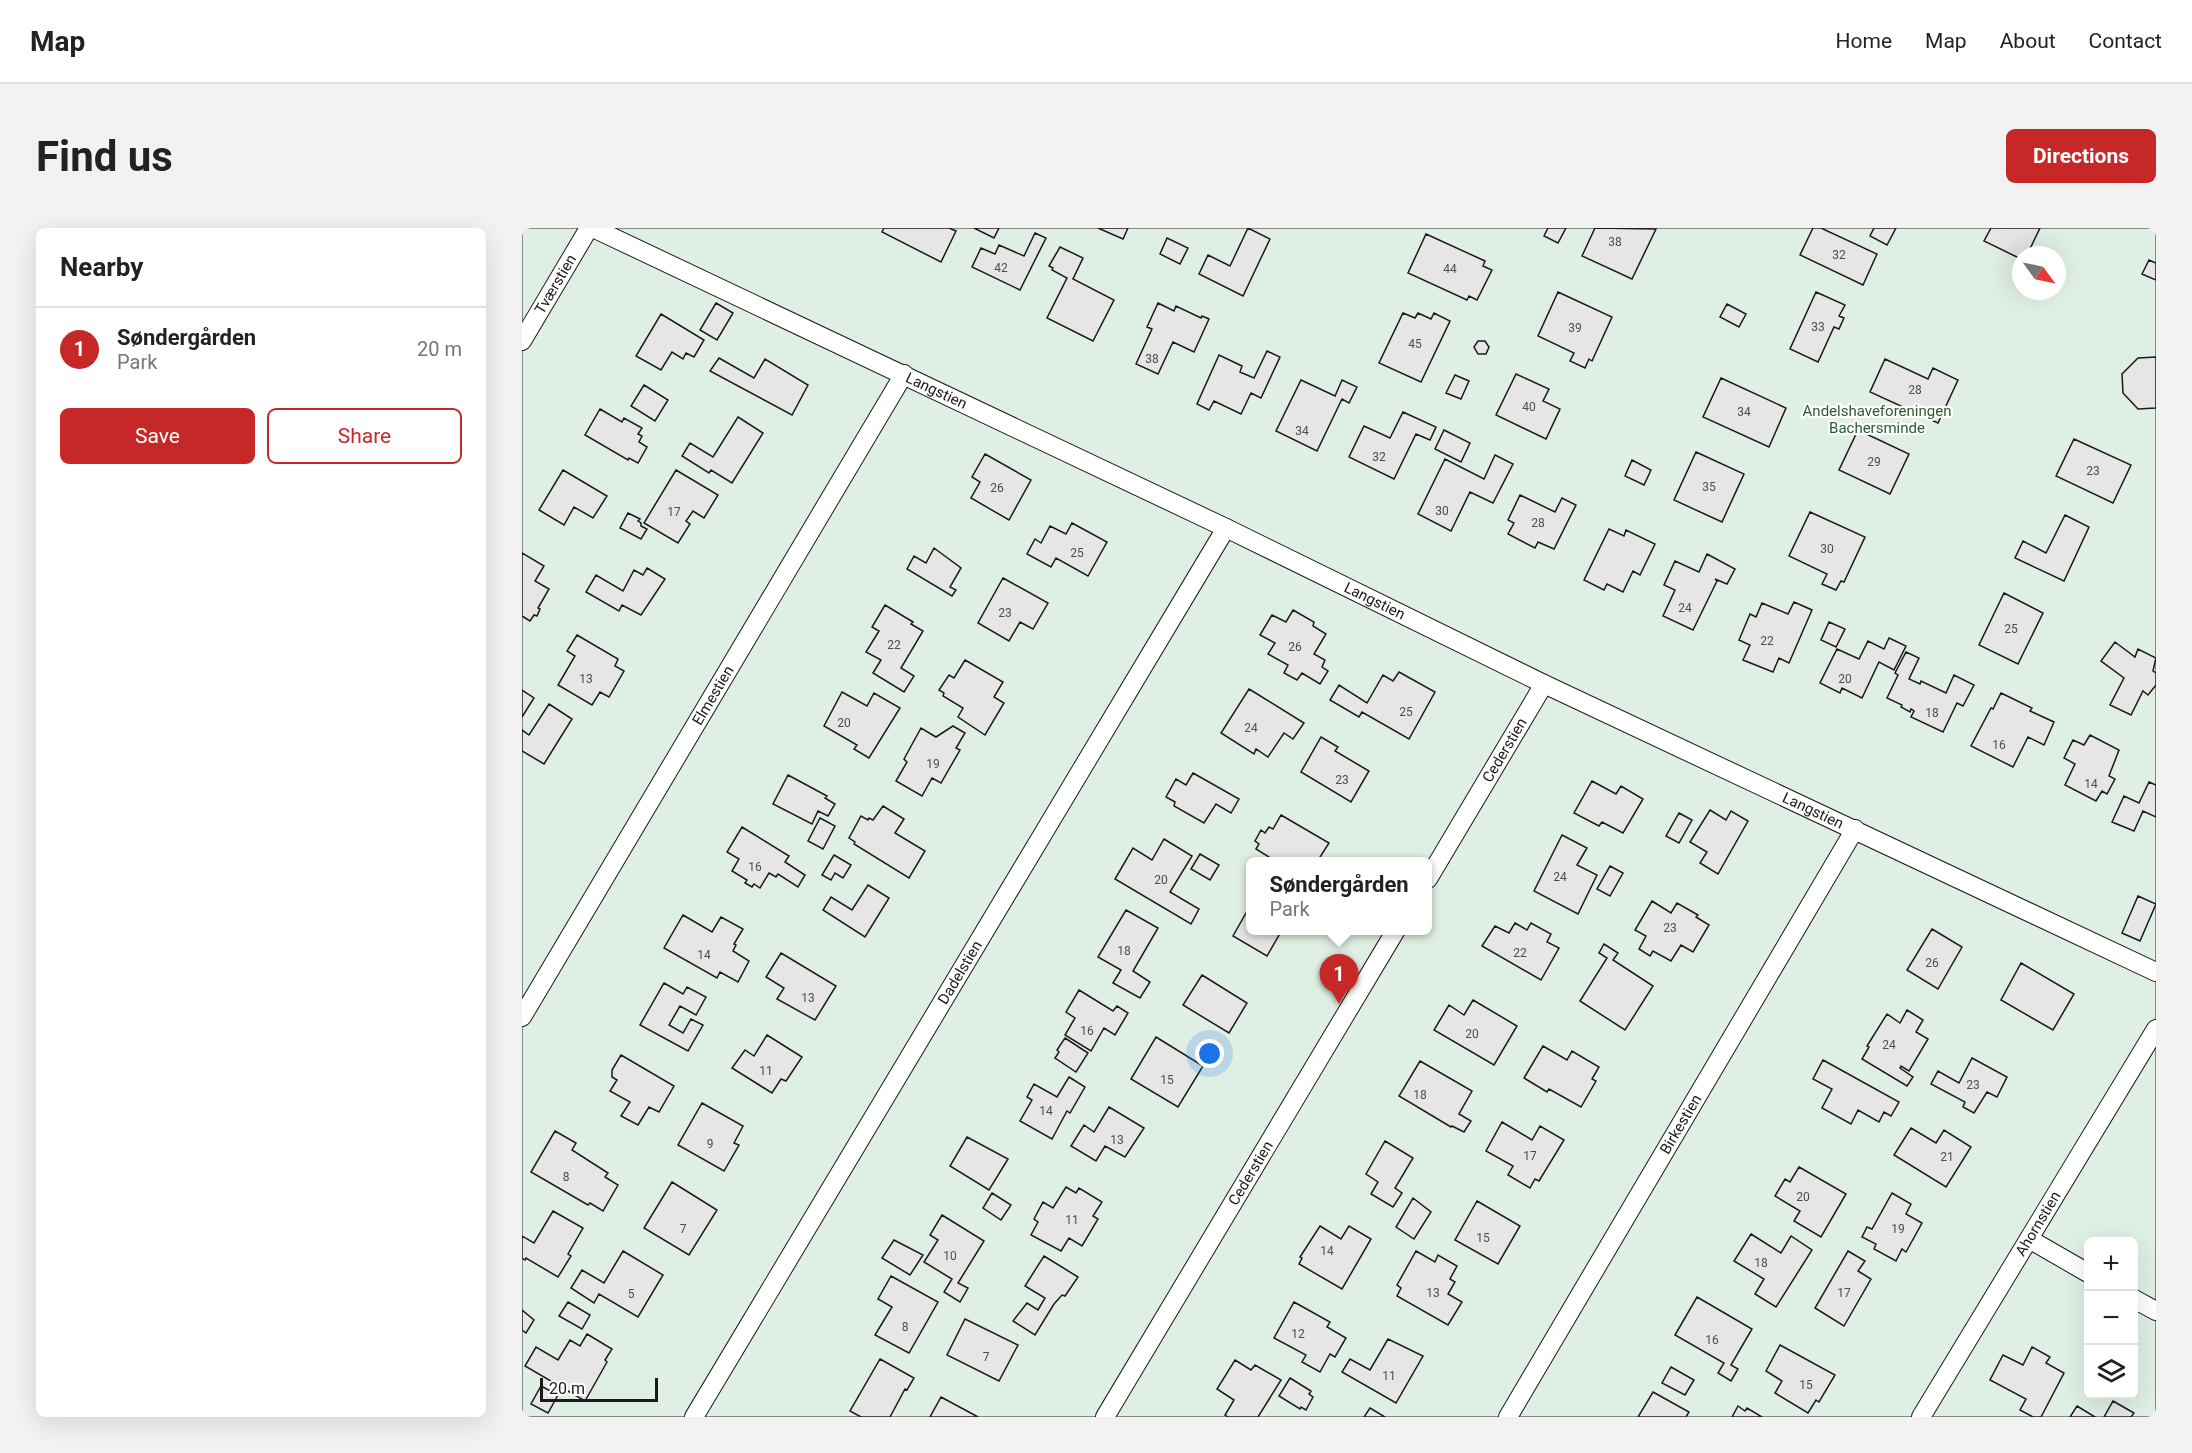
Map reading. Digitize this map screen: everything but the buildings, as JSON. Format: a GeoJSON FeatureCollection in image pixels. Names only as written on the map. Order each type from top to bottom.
{"type":"FeatureCollection","features":[{"type":"Feature","properties":{"kind":"lane","name":"Tværstien"},"geometry":{"type":"LineString","coordinates":[[522,341],[589,228]]}},
{"type":"Feature","properties":{"kind":"lane","name":"Langstien"},"geometry":{"type":"LineString","coordinates":[[593,228],[1226,528],[1544,684],[2156,972]]}},
{"type":"Feature","properties":{"kind":"lane","name":"Elmestien"},"geometry":{"type":"LineString","coordinates":[[522,1017],[904,374]]}},
{"type":"Feature","properties":{"kind":"lane","name":"Dadelstien"},"geometry":{"type":"LineString","coordinates":[[694,1417],[1226,528]]}},
{"type":"Feature","properties":{"kind":"lane","name":"Cederstien"},"geometry":{"type":"LineString","coordinates":[[1432,872],[1544,684]]}},
{"type":"Feature","properties":{"kind":"lane","name":"Birkestien"},"geometry":{"type":"LineString","coordinates":[[1508,1417],[1855,829]]}},
{"type":"Feature","properties":{"kind":"lane","name":"Cederstien"},"geometry":{"type":"LineString","coordinates":[[1105,1417],[1393,935]]}},
{"type":"Feature","properties":{"kind":"lane","name":"Ahornstien"},"geometry":{"type":"LineString","coordinates":[[1921,1417],[2156,1029]]}},
{"type":"Feature","properties":{"kind":"lane"},"geometry":{"type":"LineString","coordinates":[[2029,1239],[2084,1271]]}},
{"type":"Feature","properties":{"kind":"lane"},"geometry":{"type":"LineString","coordinates":[[2138,1302],[2156,1311]]}},
{"type":"Feature","properties":{"kind":"green space","name":"Andelshaveforeningen Bachersminde"},"geometry":{"type":"Polygon","coordinates":[[[522,228],[2156,228],[2156,1417],[522,1417],[522,228]]]}},
{"type":"Feature","properties":{"kind":"place","name":"Søndergården"},"geometry":{"type":"Point","coordinates":[1339,1004]}}]}
